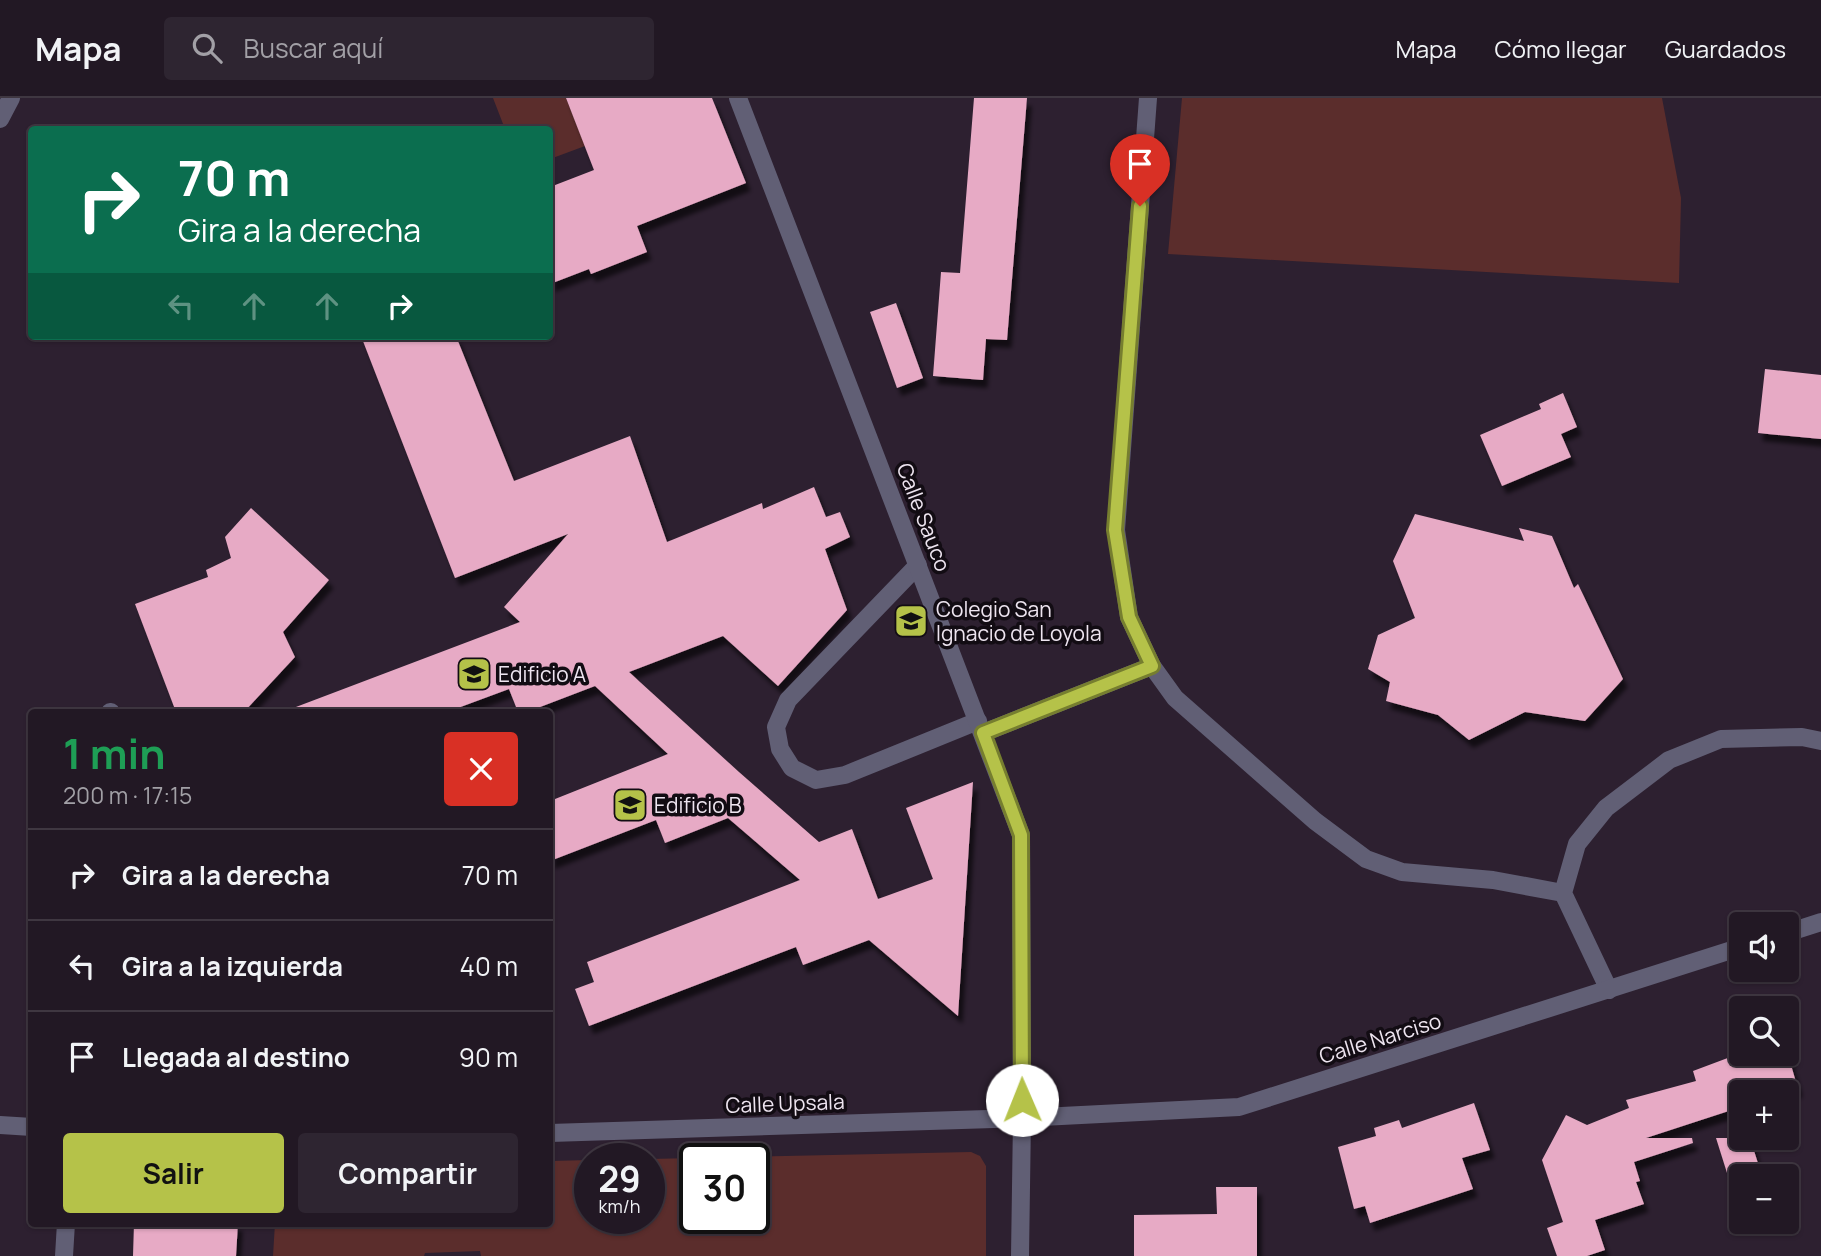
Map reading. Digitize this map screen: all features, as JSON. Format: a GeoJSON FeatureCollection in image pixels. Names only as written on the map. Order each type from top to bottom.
{"type":"FeatureCollection","features":[{"type":"Feature","properties":{"kind":"street"},"geometry":{"type":"LineString","coordinates":[[0,119],[11,98]]}},
{"type":"Feature","properties":{"kind":"street","name":"Calle Sauco"},"geometry":{"type":"LineString","coordinates":[[738,98],[1021,835],[1020,1256]]}},
{"type":"Feature","properties":{"kind":"street"},"geometry":{"type":"LineString","coordinates":[[1148,98],[1115,530],[1129,617],[1152,666],[1175,698],[1315,821],[1366,859],[1402,872],[1493,880],[1563,893]]}},
{"type":"Feature","properties":{"kind":"street"},"geometry":{"type":"LineString","coordinates":[[918,565],[789,700],[776,727],[780,749],[792,768],[816,780],[845,775],[1152,666]]}},
{"type":"Feature","properties":{"kind":"street"},"geometry":{"type":"LineString","coordinates":[[1609,990],[1563,893],[1577,845],[1598,817],[1670,760],[1721,739],[1802,737],[1821,741]]}},
{"type":"Feature","properties":{"kind":"street"},"geometry":{"type":"LineString","coordinates":[[1799,929],[1821,922]]}},
{"type":"Feature","properties":{"kind":"street","name":"Calle Narciso"},"geometry":{"type":"LineString","coordinates":[[1022,1118],[1239,1107],[1729,951]]}},
{"type":"Feature","properties":{"kind":"street","name":"Calle Upsala"},"geometry":{"type":"LineString","coordinates":[[553,1133],[1022,1118]]}},
{"type":"Feature","properties":{"kind":"street"},"geometry":{"type":"LineString","coordinates":[[0,1125],[28,1127]]}},
{"type":"Feature","properties":{"kind":"street"},"geometry":{"type":"LineString","coordinates":[[64,1256],[66,1227]]}},
{"type":"Feature","properties":{"kind":"shaded area"},"geometry":{"type":"Polygon","coordinates":[[[493,98],[566,98],[585,146],[553,158],[553,126],[504,126],[493,98]]]}},
{"type":"Feature","properties":{"kind":"shaded area"},"geometry":{"type":"Polygon","coordinates":[[[1182,98],[1662,98],[1681,198],[1679,283],[1168,254],[1182,98]]]}},
{"type":"Feature","properties":{"kind":"shaded area"},"geometry":{"type":"Polygon","coordinates":[[[971,1152],[980,1156],[986,1166],[986,1256],[481,1256],[480,1251],[425,1253],[424,1256],[273,1256],[275,1227],[553,1227],[553,1161],[574,1160],[574,1234],[665,1234],[665,1159],[679,1158],[679,1234],[770,1234],[770,1156],[971,1152]]]}},
{"type":"Feature","properties":{"kind":"building"},"geometry":{"type":"Polygon","coordinates":[[[566,98],[712,98],[746,183],[637,226],[647,252],[591,274],[589,269],[553,283],[553,186],[594,170],[566,98]]]}},
{"type":"Feature","properties":{"kind":"building"},"geometry":{"type":"Polygon","coordinates":[[[974,98],[1027,98],[1007,340],[986,339],[983,380],[933,376],[941,272],[960,273],[974,98]]]}},
{"type":"Feature","properties":{"kind":"building"},"geometry":{"type":"Polygon","coordinates":[[[896,303],[923,378],[897,388],[870,312],[896,303]]]}},
{"type":"Feature","properties":{"kind":"building"},"geometry":{"type":"Polygon","coordinates":[[[363,340],[458,340],[514,481],[630,436],[667,542],[762,503],[763,509],[814,487],[826,517],[840,512],[850,537],[825,549],[847,610],[778,686],[723,636],[629,672],[819,842],[852,829],[878,899],[933,879],[906,808],[973,782],[958,1016],[869,940],[803,965],[796,947],[589,1026],[575,989],[594,982],[587,962],[800,880],[728,818],[665,843],[656,820],[553,860],[553,800],[668,754],[595,686],[535,709],[517,709],[509,689],[455,709],[291,709],[520,622],[504,607],[568,534],[455,578],[363,340]]]}},
{"type":"Feature","properties":{"kind":"building"},"geometry":{"type":"Polygon","coordinates":[[[1765,369],[1821,375],[1821,439],[1758,433],[1765,369]]]}},
{"type":"Feature","properties":{"kind":"building"},"geometry":{"type":"Polygon","coordinates":[[[1563,393],[1577,427],[1561,434],[1571,457],[1502,486],[1480,435],[1541,409],[1539,404],[1563,393]]]}},
{"type":"Feature","properties":{"kind":"building"},"geometry":{"type":"Polygon","coordinates":[[[251,508],[329,580],[283,632],[295,657],[247,709],[175,709],[135,604],[208,577],[206,570],[231,558],[225,537],[251,508]]]}},
{"type":"Feature","properties":{"kind":"building"},"geometry":{"type":"Polygon","coordinates":[[[1415,514],[1524,541],[1519,528],[1552,536],[1574,588],[1578,584],[1623,679],[1585,721],[1525,712],[1469,740],[1438,715],[1386,701],[1390,682],[1368,669],[1378,635],[1415,618],[1393,561],[1415,514]]]}},
{"type":"Feature","properties":{"kind":"building"},"geometry":{"type":"Polygon","coordinates":[[[1729,1058],[1729,1066],[1791,1066],[1795,1080],[1729,1080],[1729,1111],[1646,1138],[1692,1138],[1693,1143],[1634,1162],[1640,1181],[1636,1182],[1644,1204],[1595,1220],[1605,1250],[1587,1256],[1557,1256],[1547,1228],[1563,1222],[1542,1160],[1566,1115],[1587,1125],[1629,1108],[1626,1100],[1696,1081],[1693,1071],[1729,1058]]]}},
{"type":"Feature","properties":{"kind":"building"},"geometry":{"type":"Polygon","coordinates":[[[1474,1103],[1490,1150],[1462,1158],[1473,1189],[1370,1223],[1365,1206],[1354,1209],[1338,1147],[1376,1136],[1374,1128],[1399,1120],[1402,1128],[1474,1103]]]}},
{"type":"Feature","properties":{"kind":"building"},"geometry":{"type":"Polygon","coordinates":[[[1716,1138],[1729,1138],[1729,1150],[1754,1150],[1758,1164],[1729,1164],[1728,1176],[1716,1138]]]}},
{"type":"Feature","properties":{"kind":"building"},"geometry":{"type":"Polygon","coordinates":[[[1216,1187],[1257,1187],[1257,1256],[1134,1256],[1134,1215],[1217,1214],[1216,1187]]]}},
{"type":"Feature","properties":{"kind":"building"},"geometry":{"type":"Polygon","coordinates":[[[134,1227],[238,1227],[236,1256],[133,1256],[134,1227]]]}},
{"type":"Feature","properties":{"kind":"place","name":"Colegio San Ignacio de Loyola"},"geometry":{"type":"Point","coordinates":[911,621]}},
{"type":"Feature","properties":{"kind":"place","name":"Edificio A"},"geometry":{"type":"Point","coordinates":[474,674]}},
{"type":"Feature","properties":{"kind":"place","name":"Edificio B"},"geometry":{"type":"Point","coordinates":[630,805]}},
{"type":"Feature","properties":{"kind":"route"},"geometry":{"type":"LineString","coordinates":[[1022,1100],[1021,835],[983,733],[1152,666],[1129,617],[1115,530],[1140,206]]}}]}
